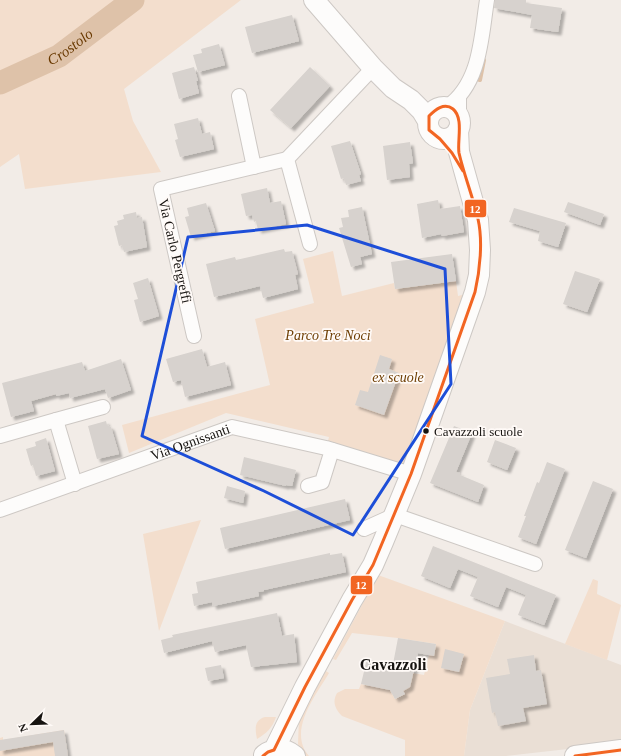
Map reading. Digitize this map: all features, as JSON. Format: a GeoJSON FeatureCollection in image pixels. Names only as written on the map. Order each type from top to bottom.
{"type":"FeatureCollection","features":[{"type":"Feature","properties":{"kind":"street"},"geometry":{"type":"LineString","coordinates":[[314,0],[373,68],[393,88],[411,100],[422,110],[428,120],[428,125],[432,134],[440,139],[452,153],[463,171]]}},
{"type":"Feature","properties":{"kind":"street"},"geometry":{"type":"LineString","coordinates":[[440,139],[451,138],[453,112],[474,72],[487,0]]}},
{"type":"Feature","properties":{"kind":"street"},"geometry":{"type":"LineString","coordinates":[[310,244],[287,159],[373,68]]}},
{"type":"Feature","properties":{"kind":"street"},"geometry":{"type":"LineString","coordinates":[[239,96],[254,167]]}},
{"type":"Feature","properties":{"kind":"street"},"geometry":{"type":"LineString","coordinates":[[411,100],[425,106],[453,112]]}},
{"type":"Feature","properties":{"kind":"street"},"geometry":{"type":"LineString","coordinates":[[428,120],[432,111],[437,108],[453,112]]}},
{"type":"Feature","properties":{"kind":"street"},"geometry":{"type":"LineString","coordinates":[[280,753],[291,715],[352,600],[373,565],[395,515],[411,474],[475,292],[479,275],[480,250],[478,220],[472,196],[463,171],[453,112]]}},
{"type":"Feature","properties":{"kind":"street","name":"Via Carlo Pergreffi"},"geometry":{"type":"LineString","coordinates":[[194,336],[161,189],[287,159]]}},
{"type":"Feature","properties":{"kind":"street"},"geometry":{"type":"LineString","coordinates":[[0,436],[103,407]]}},
{"type":"Feature","properties":{"kind":"street"},"geometry":{"type":"LineString","coordinates":[[56,420],[74,484]]}},
{"type":"Feature","properties":{"kind":"street","name":"Via Ognissanti"},"geometry":{"type":"LineString","coordinates":[[0,510],[232,427],[332,450],[411,474]]}},
{"type":"Feature","properties":{"kind":"street"},"geometry":{"type":"LineString","coordinates":[[308,486],[322,482],[332,450]]}},
{"type":"Feature","properties":{"kind":"street"},"geometry":{"type":"LineString","coordinates":[[364,529],[395,515],[535,564]]}},
{"type":"Feature","properties":{"kind":"street"},"geometry":{"type":"LineString","coordinates":[[575,756],[621,750]]}},
{"type":"Feature","properties":{"kind":"highlighted area"},"geometry":{"type":"Polygon","coordinates":[[[307,225],[445,269],[451,384],[353,535],[264,491],[142,436],[188,237],[307,225]]]}},
{"type":"Feature","properties":{"kind":"shaded area"},"geometry":{"type":"Polygon","coordinates":[[[505,621],[621,665],[621,743],[506,756],[464,756],[470,710],[505,621]]]}},
{"type":"Feature","properties":{"kind":"green space"},"geometry":{"type":"Polygon","coordinates":[[[0,0],[241,0],[124,89],[133,121],[161,172],[25,189],[19,154],[0,167],[0,0]]]}},
{"type":"Feature","properties":{"kind":"green space"},"geometry":{"type":"Polygon","coordinates":[[[333,251],[342,296],[394,283],[395,289],[456,281],[458,296],[475,292],[411,474],[326,448],[329,437],[226,413],[129,453],[122,425],[270,385],[255,319],[314,303],[303,259],[333,251]]]}},
{"type":"Feature","properties":{"kind":"green space"},"geometry":{"type":"Polygon","coordinates":[[[201,520],[159,631],[143,534],[201,520]]]}},
{"type":"Feature","properties":{"kind":"green space"},"geometry":{"type":"Polygon","coordinates":[[[378,575],[505,621],[470,710],[464,756],[405,756],[405,740],[342,716],[336,708],[335,696],[337,693],[345,689],[359,689],[361,684],[390,690],[395,699],[405,694],[403,691],[413,673],[424,675],[429,655],[434,655],[436,644],[352,633],[336,660],[333,659],[378,575]]]}},
{"type":"Feature","properties":{"kind":"green space"},"geometry":{"type":"Polygon","coordinates":[[[593,579],[598,581],[597,594],[621,605],[607,660],[565,644],[593,579]]]}},
{"type":"Feature","properties":{"kind":"green space"},"geometry":{"type":"Polygon","coordinates":[[[326,671],[329,673],[311,702],[302,725],[301,736],[303,746],[309,756],[302,756],[298,744],[299,717],[326,671]]]}},
{"type":"Feature","properties":{"kind":"green space"},"geometry":{"type":"Polygon","coordinates":[[[276,717],[269,730],[257,739],[256,725],[261,718],[276,717]]]}},
{"type":"Feature","properties":{"kind":"green space"},"geometry":{"type":"Polygon","coordinates":[[[64,730],[68,756],[0,756],[0,738],[3,737],[3,740],[64,730]]]}},
{"type":"Feature","properties":{"kind":"building"},"geometry":{"type":"Polygon","coordinates":[[[495,0],[526,0],[526,3],[562,8],[558,32],[530,28],[532,15],[494,8],[495,0]]]}},
{"type":"Feature","properties":{"kind":"building"},"geometry":{"type":"Polygon","coordinates":[[[292,15],[299,41],[252,53],[245,27],[292,15]]]}},
{"type":"Feature","properties":{"kind":"building"},"geometry":{"type":"Polygon","coordinates":[[[219,44],[225,65],[198,72],[193,55],[202,53],[201,49],[219,44]]]}},
{"type":"Feature","properties":{"kind":"building"},"geometry":{"type":"Polygon","coordinates":[[[194,67],[198,81],[196,81],[199,93],[179,99],[172,73],[194,67]]]}},
{"type":"Feature","properties":{"kind":"building"},"geometry":{"type":"Polygon","coordinates":[[[310,67],[330,86],[291,128],[270,110],[310,67]]]}},
{"type":"Feature","properties":{"kind":"building"},"geometry":{"type":"Polygon","coordinates":[[[198,118],[202,134],[210,132],[214,149],[180,157],[175,140],[178,139],[174,124],[198,118]]]}},
{"type":"Feature","properties":{"kind":"building"},"geometry":{"type":"Polygon","coordinates":[[[350,141],[361,174],[359,175],[361,181],[346,185],[344,178],[341,179],[331,146],[350,141]]]}},
{"type":"Feature","properties":{"kind":"building"},"geometry":{"type":"Polygon","coordinates":[[[410,142],[413,163],[409,164],[410,177],[387,180],[383,146],[410,142]]]}},
{"type":"Feature","properties":{"kind":"building"},"geometry":{"type":"Polygon","coordinates":[[[267,188],[270,203],[281,201],[286,224],[258,230],[256,221],[254,222],[252,215],[246,216],[241,194],[267,188]]]}},
{"type":"Feature","properties":{"kind":"building"},"geometry":{"type":"Polygon","coordinates":[[[438,200],[440,209],[460,206],[464,232],[442,236],[441,234],[422,238],[417,204],[438,200]]]}},
{"type":"Feature","properties":{"kind":"building"},"geometry":{"type":"Polygon","coordinates":[[[568,202],[604,214],[600,225],[564,212],[568,202]]]}},
{"type":"Feature","properties":{"kind":"building"},"geometry":{"type":"Polygon","coordinates":[[[206,203],[215,231],[191,237],[185,217],[189,216],[187,208],[206,203]]]}},
{"type":"Feature","properties":{"kind":"building"},"geometry":{"type":"Polygon","coordinates":[[[362,207],[372,254],[360,257],[362,264],[351,267],[339,228],[343,227],[341,218],[349,217],[348,210],[362,207]]]}},
{"type":"Feature","properties":{"kind":"building"},"geometry":{"type":"Polygon","coordinates":[[[514,208],[566,223],[558,247],[538,241],[540,231],[509,222],[514,208]]]}},
{"type":"Feature","properties":{"kind":"building"},"geometry":{"type":"Polygon","coordinates":[[[136,212],[137,218],[142,217],[147,247],[124,252],[122,245],[119,246],[114,226],[118,225],[117,221],[124,219],[123,215],[136,212]]]}},
{"type":"Feature","properties":{"kind":"building"},"geometry":{"type":"Polygon","coordinates":[[[284,249],[285,252],[292,251],[298,274],[295,275],[298,289],[263,298],[260,286],[214,297],[206,264],[235,257],[236,260],[284,249]]]}},
{"type":"Feature","properties":{"kind":"building"},"geometry":{"type":"Polygon","coordinates":[[[452,254],[456,281],[395,289],[391,262],[452,254]]]}},
{"type":"Feature","properties":{"kind":"building"},"geometry":{"type":"Polygon","coordinates":[[[575,271],[600,279],[587,312],[563,304],[575,271]]]}},
{"type":"Feature","properties":{"kind":"building"},"geometry":{"type":"Polygon","coordinates":[[[148,278],[159,316],[140,322],[134,300],[138,299],[133,283],[148,278]]]}},
{"type":"Feature","properties":{"kind":"building"},"geometry":{"type":"Polygon","coordinates":[[[202,349],[207,367],[225,362],[231,385],[185,397],[181,380],[173,382],[166,359],[202,349]]]}},
{"type":"Feature","properties":{"kind":"building"},"geometry":{"type":"Polygon","coordinates":[[[380,355],[392,359],[389,369],[399,373],[384,415],[355,405],[360,390],[368,392],[380,355]]]}},
{"type":"Feature","properties":{"kind":"building"},"geometry":{"type":"Polygon","coordinates":[[[121,359],[131,390],[108,398],[105,389],[70,398],[69,393],[56,396],[56,394],[31,401],[34,411],[11,417],[2,383],[82,362],[85,371],[121,359]]]}},
{"type":"Feature","properties":{"kind":"building"},"geometry":{"type":"Polygon","coordinates":[[[106,421],[107,425],[111,427],[119,454],[97,459],[88,426],[106,421]]]}},
{"type":"Feature","properties":{"kind":"building"},"geometry":{"type":"Polygon","coordinates":[[[454,426],[472,433],[456,472],[484,485],[478,502],[430,483],[454,426]]]}},
{"type":"Feature","properties":{"kind":"building"},"geometry":{"type":"Polygon","coordinates":[[[46,438],[55,471],[36,476],[33,465],[31,466],[26,449],[36,446],[35,442],[46,438]]]}},
{"type":"Feature","properties":{"kind":"building"},"geometry":{"type":"Polygon","coordinates":[[[495,440],[516,448],[507,470],[487,462],[495,440]]]}},
{"type":"Feature","properties":{"kind":"building"},"geometry":{"type":"Polygon","coordinates":[[[244,457],[296,470],[292,486],[286,486],[240,475],[244,457]]]}},
{"type":"Feature","properties":{"kind":"building"},"geometry":{"type":"Polygon","coordinates":[[[547,462],[565,469],[536,544],[518,537],[537,482],[539,483],[547,462]]]}},
{"type":"Feature","properties":{"kind":"building"},"geometry":{"type":"Polygon","coordinates":[[[593,481],[613,489],[586,558],[565,550],[593,481]]]}},
{"type":"Feature","properties":{"kind":"building"},"geometry":{"type":"Polygon","coordinates":[[[227,486],[245,491],[243,503],[224,498],[227,486]]]}},
{"type":"Feature","properties":{"kind":"building"},"geometry":{"type":"Polygon","coordinates":[[[345,499],[350,520],[225,549],[220,528],[345,499]]]}},
{"type":"Feature","properties":{"kind":"building"},"geometry":{"type":"Polygon","coordinates":[[[433,546],[556,595],[544,625],[518,615],[526,595],[506,587],[498,607],[470,596],[478,577],[458,569],[450,588],[421,576],[433,546]]]}},
{"type":"Feature","properties":{"kind":"building"},"geometry":{"type":"Polygon","coordinates":[[[330,553],[330,555],[342,553],[346,572],[264,590],[258,592],[259,596],[213,606],[212,602],[194,606],[192,594],[198,593],[196,582],[330,553]]]}},
{"type":"Feature","properties":{"kind":"building"},"geometry":{"type":"Polygon","coordinates":[[[277,613],[282,636],[294,634],[297,662],[251,667],[246,645],[215,652],[212,641],[164,653],[161,640],[173,637],[172,635],[277,613]]]}},
{"type":"Feature","properties":{"kind":"building"},"geometry":{"type":"Polygon","coordinates":[[[398,638],[436,644],[434,656],[418,653],[410,687],[403,691],[405,694],[395,699],[390,690],[361,684],[367,659],[393,664],[398,638]]]}},
{"type":"Feature","properties":{"kind":"building"},"geometry":{"type":"Polygon","coordinates":[[[445,649],[464,654],[459,672],[441,668],[445,649]]]}},
{"type":"Feature","properties":{"kind":"building"},"geometry":{"type":"Polygon","coordinates":[[[534,655],[536,671],[541,670],[547,704],[523,708],[526,721],[498,726],[495,712],[492,713],[486,678],[510,674],[507,659],[534,655]]]}},
{"type":"Feature","properties":{"kind":"building"},"geometry":{"type":"Polygon","coordinates":[[[221,665],[224,678],[208,681],[205,668],[221,665]]]}},
{"type":"Feature","properties":{"kind":"building"},"geometry":{"type":"Polygon","coordinates":[[[64,730],[68,756],[55,756],[53,742],[0,751],[0,740],[64,730]]]}},
{"type":"Feature","properties":{"kind":"waterway","name":"Crostolo"},"geometry":{"type":"LineString","coordinates":[[0,83],[59,56],[133,0]]}},
{"type":"Feature","properties":{"kind":"waterway"},"geometry":{"type":"LineString","coordinates":[[477,79],[480,80],[484,60]]}},
{"type":"Feature","properties":{"kind":"transit line","name":"12"},"geometry":{"type":"LineString","coordinates":[[263,756],[274,750],[305,687],[352,600],[373,565],[411,474],[475,292],[480,256],[480,228],[459,153],[458,118],[456,113],[450,107],[446,106],[437,109],[429,116],[429,130],[440,139],[452,153],[463,171]]}},
{"type":"Feature","properties":{"kind":"transit line","name":"12"},"geometry":{"type":"LineString","coordinates":[[575,756],[621,750]]}},
{"type":"Feature","properties":{"kind":"place","name":"Cavazzoli scuole"},"geometry":{"type":"Point","coordinates":[426,431]}},
{"type":"Feature","properties":{"kind":"district","name":"Cavazzoli"},"geometry":{"type":"Point","coordinates":[393,664]}},
{"type":"Feature","properties":{"kind":"park label","name":"Parco Tre Noci"},"geometry":{"type":"Point","coordinates":[328,335]}},
{"type":"Feature","properties":{"kind":"park label","name":"ex scuole"},"geometry":{"type":"Point","coordinates":[398,377]}}]}
